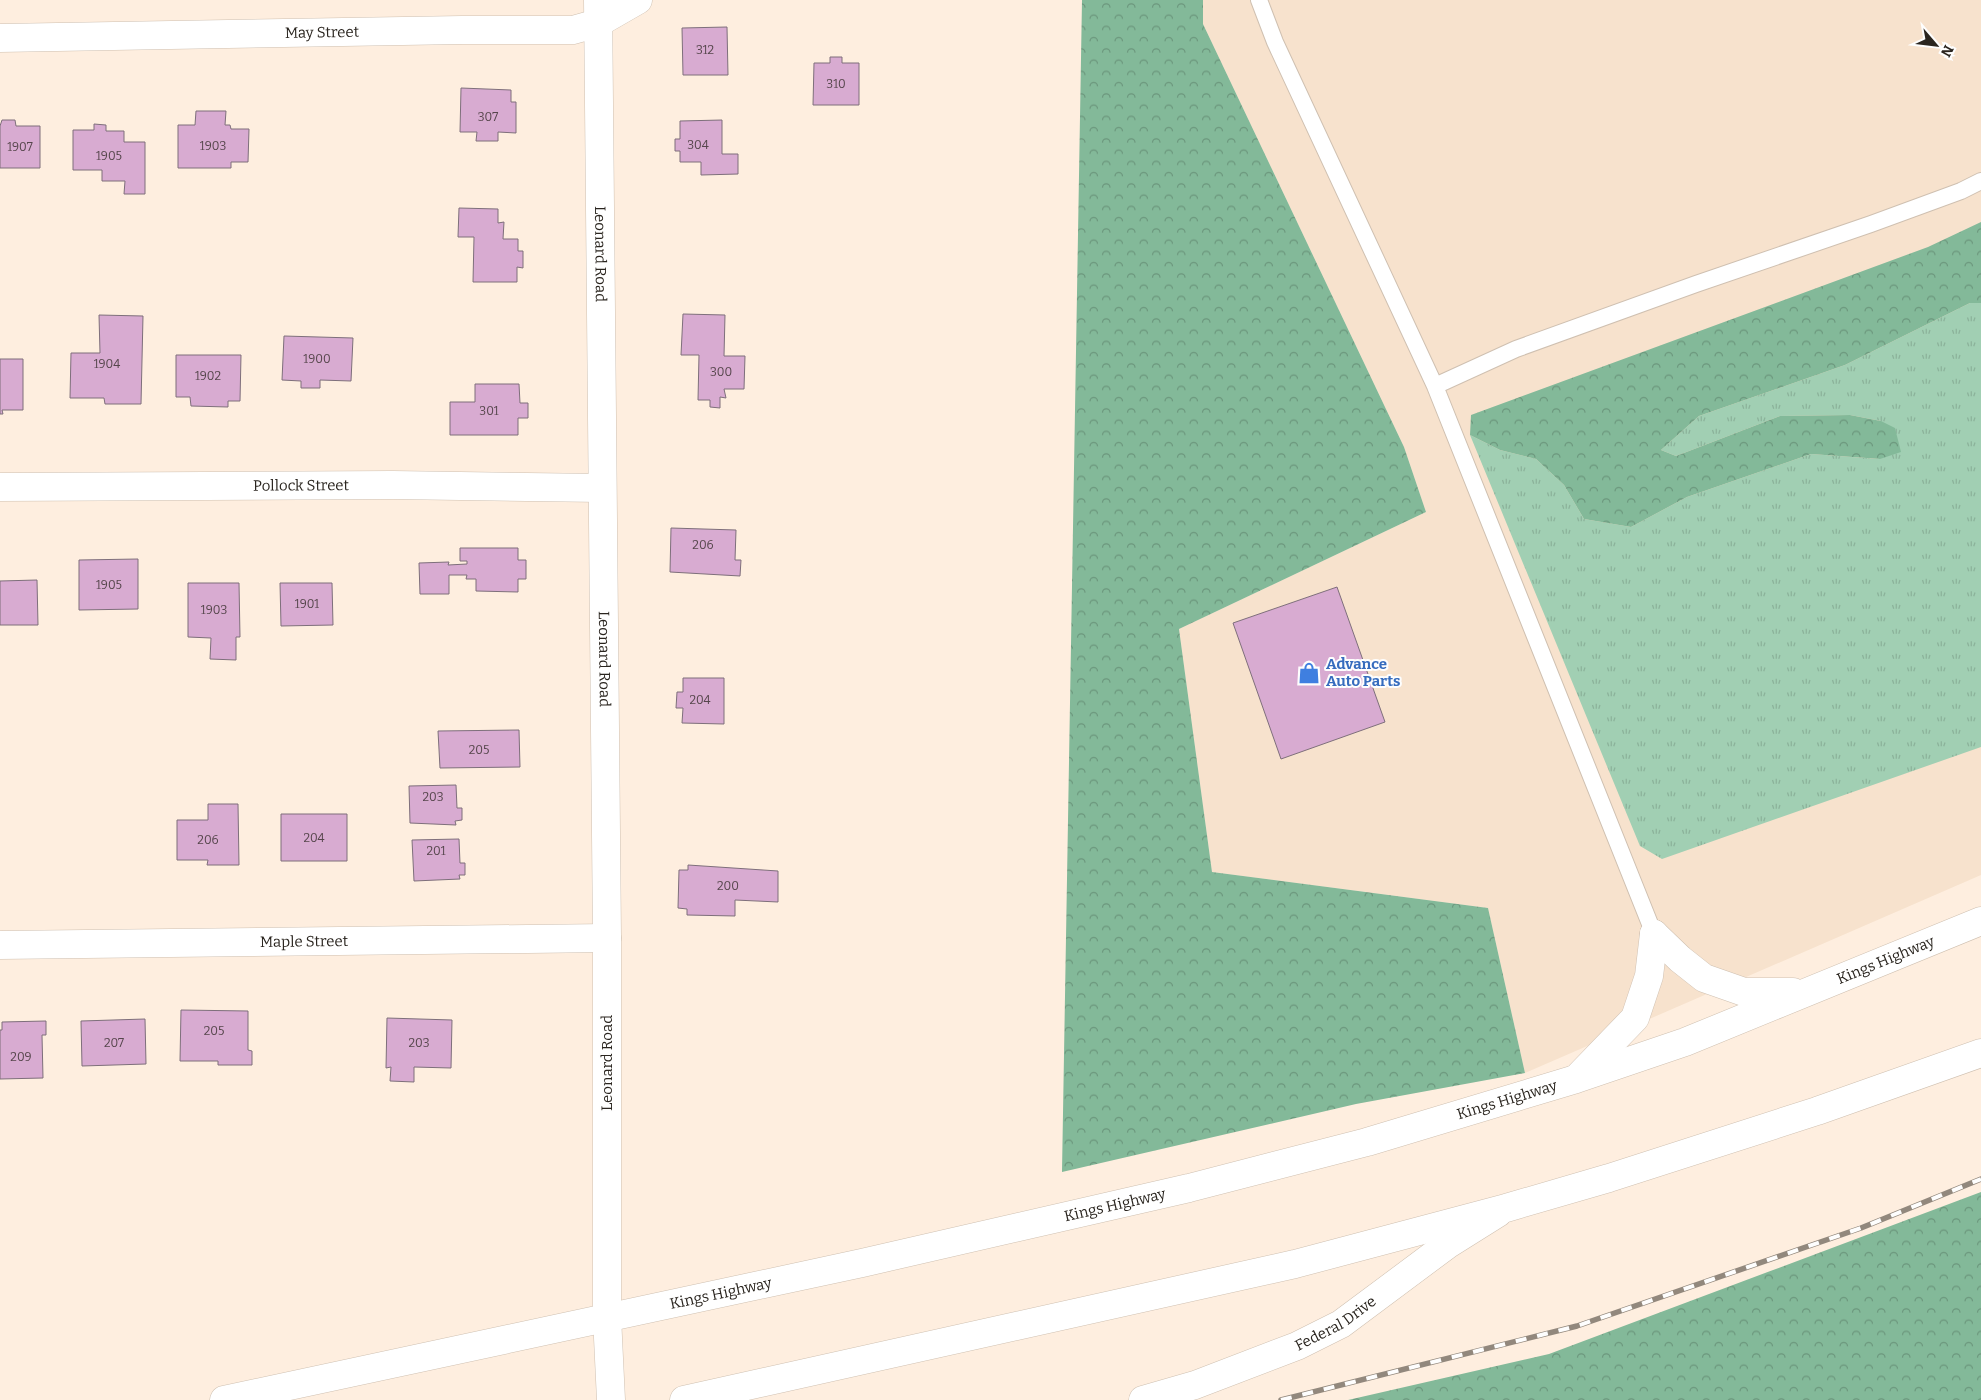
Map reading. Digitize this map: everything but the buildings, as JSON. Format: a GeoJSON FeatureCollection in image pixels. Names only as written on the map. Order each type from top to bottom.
{"type":"FeatureCollection","features":[{"type":"Feature","properties":{"kind":"main road","name":"May Street"},"geometry":{"type":"LineString","coordinates":[[0,38],[452,30],[573,30],[598,12],[638,0]]}},
{"type":"Feature","properties":{"kind":"main road","name":"Leonard Road"},"geometry":{"type":"LineString","coordinates":[[598,12],[607,938],[607,1317]]}},
{"type":"Feature","properties":{"kind":"main road","name":"Pollock Street"},"geometry":{"type":"LineString","coordinates":[[0,488],[403,485],[602,488]]}},
{"type":"Feature","properties":{"kind":"main road","name":"Kings Highway"},"geometry":{"type":"LineString","coordinates":[[224,1400],[872,1261],[1189,1188],[1367,1142],[1576,1079],[1686,1042],[1981,921]]}},
{"type":"Feature","properties":{"kind":"main road"},"geometry":{"type":"LineString","coordinates":[[1654,934],[1680,959],[1704,978],[1744,992],[1805,993]]}},
{"type":"Feature","properties":{"kind":"main road"},"geometry":{"type":"LineString","coordinates":[[1576,1079],[1635,1018],[1649,976],[1654,934]]}},
{"type":"Feature","properties":{"kind":"main road","name":"Maple Street"},"geometry":{"type":"LineString","coordinates":[[0,945],[607,938]]}},
{"type":"Feature","properties":{"kind":"main road"},"geometry":{"type":"LineString","coordinates":[[684,1400],[1295,1264],[1506,1208],[1609,1178],[1817,1112],[1981,1053]]}},
{"type":"Feature","properties":{"kind":"main road","name":"Federal Drive"},"geometry":{"type":"LineString","coordinates":[[1143,1400],[1195,1385],[1288,1350],[1341,1324],[1447,1245],[1506,1208]]}},
{"type":"Feature","properties":{"kind":"main road"},"geometry":{"type":"LineString","coordinates":[[607,1317],[611,1400]]}},
{"type":"Feature","properties":{"kind":"lane"},"geometry":{"type":"LineString","coordinates":[[1259,0],[1275,42],[1435,386],[1654,934]]}},
{"type":"Feature","properties":{"kind":"lane"},"geometry":{"type":"LineString","coordinates":[[1435,386],[1516,349],[1696,284],[1871,224],[1981,181]]}},
{"type":"Feature","properties":{"kind":"shaded area"},"geometry":{"type":"Polygon","coordinates":[[[1203,0],[1981,0],[1981,875],[1525,1073],[1488,908],[1212,872],[1179,629],[1426,512],[1404,447],[1203,24],[1203,0]]]}},
{"type":"Feature","properties":{"kind":"green space"},"geometry":{"type":"Polygon","coordinates":[[[1082,0],[1203,0],[1203,24],[1404,447],[1426,512],[1179,629],[1212,872],[1488,908],[1525,1073],[1356,1104],[1062,1172],[1082,0]]]}},
{"type":"Feature","properties":{"kind":"green space"},"geometry":{"type":"Polygon","coordinates":[[[1981,222],[1981,303],[1970,303],[1845,365],[1699,416],[1661,450],[1676,456],[1780,416],[1850,415],[1881,421],[1895,428],[1901,452],[1880,459],[1811,454],[1687,497],[1631,527],[1584,519],[1564,485],[1536,459],[1500,450],[1470,435],[1471,415],[1928,247],[1981,222]]]}},
{"type":"Feature","properties":{"kind":"green space"},"geometry":{"type":"Polygon","coordinates":[[[1970,303],[1981,303],[1981,747],[1662,859],[1640,846],[1470,435],[1500,450],[1536,459],[1564,485],[1584,519],[1631,527],[1687,497],[1811,454],[1879,459],[1881,421],[1850,415],[1780,416],[1676,456],[1661,450],[1699,416],[1845,365],[1970,303]]]}},
{"type":"Feature","properties":{"kind":"green space"},"geometry":{"type":"Polygon","coordinates":[[[1981,1192],[1981,1400],[1348,1400],[1549,1354],[1981,1192]]]}},
{"type":"Feature","properties":{"kind":"railway"},"geometry":{"type":"LineString","coordinates":[[1281,1400],[1577,1326],[1861,1228],[1981,1179]]}},
{"type":"Feature","properties":{"kind":"place","name":"Advance Auto Parts"},"geometry":{"type":"Point","coordinates":[1309,673]}}]}
